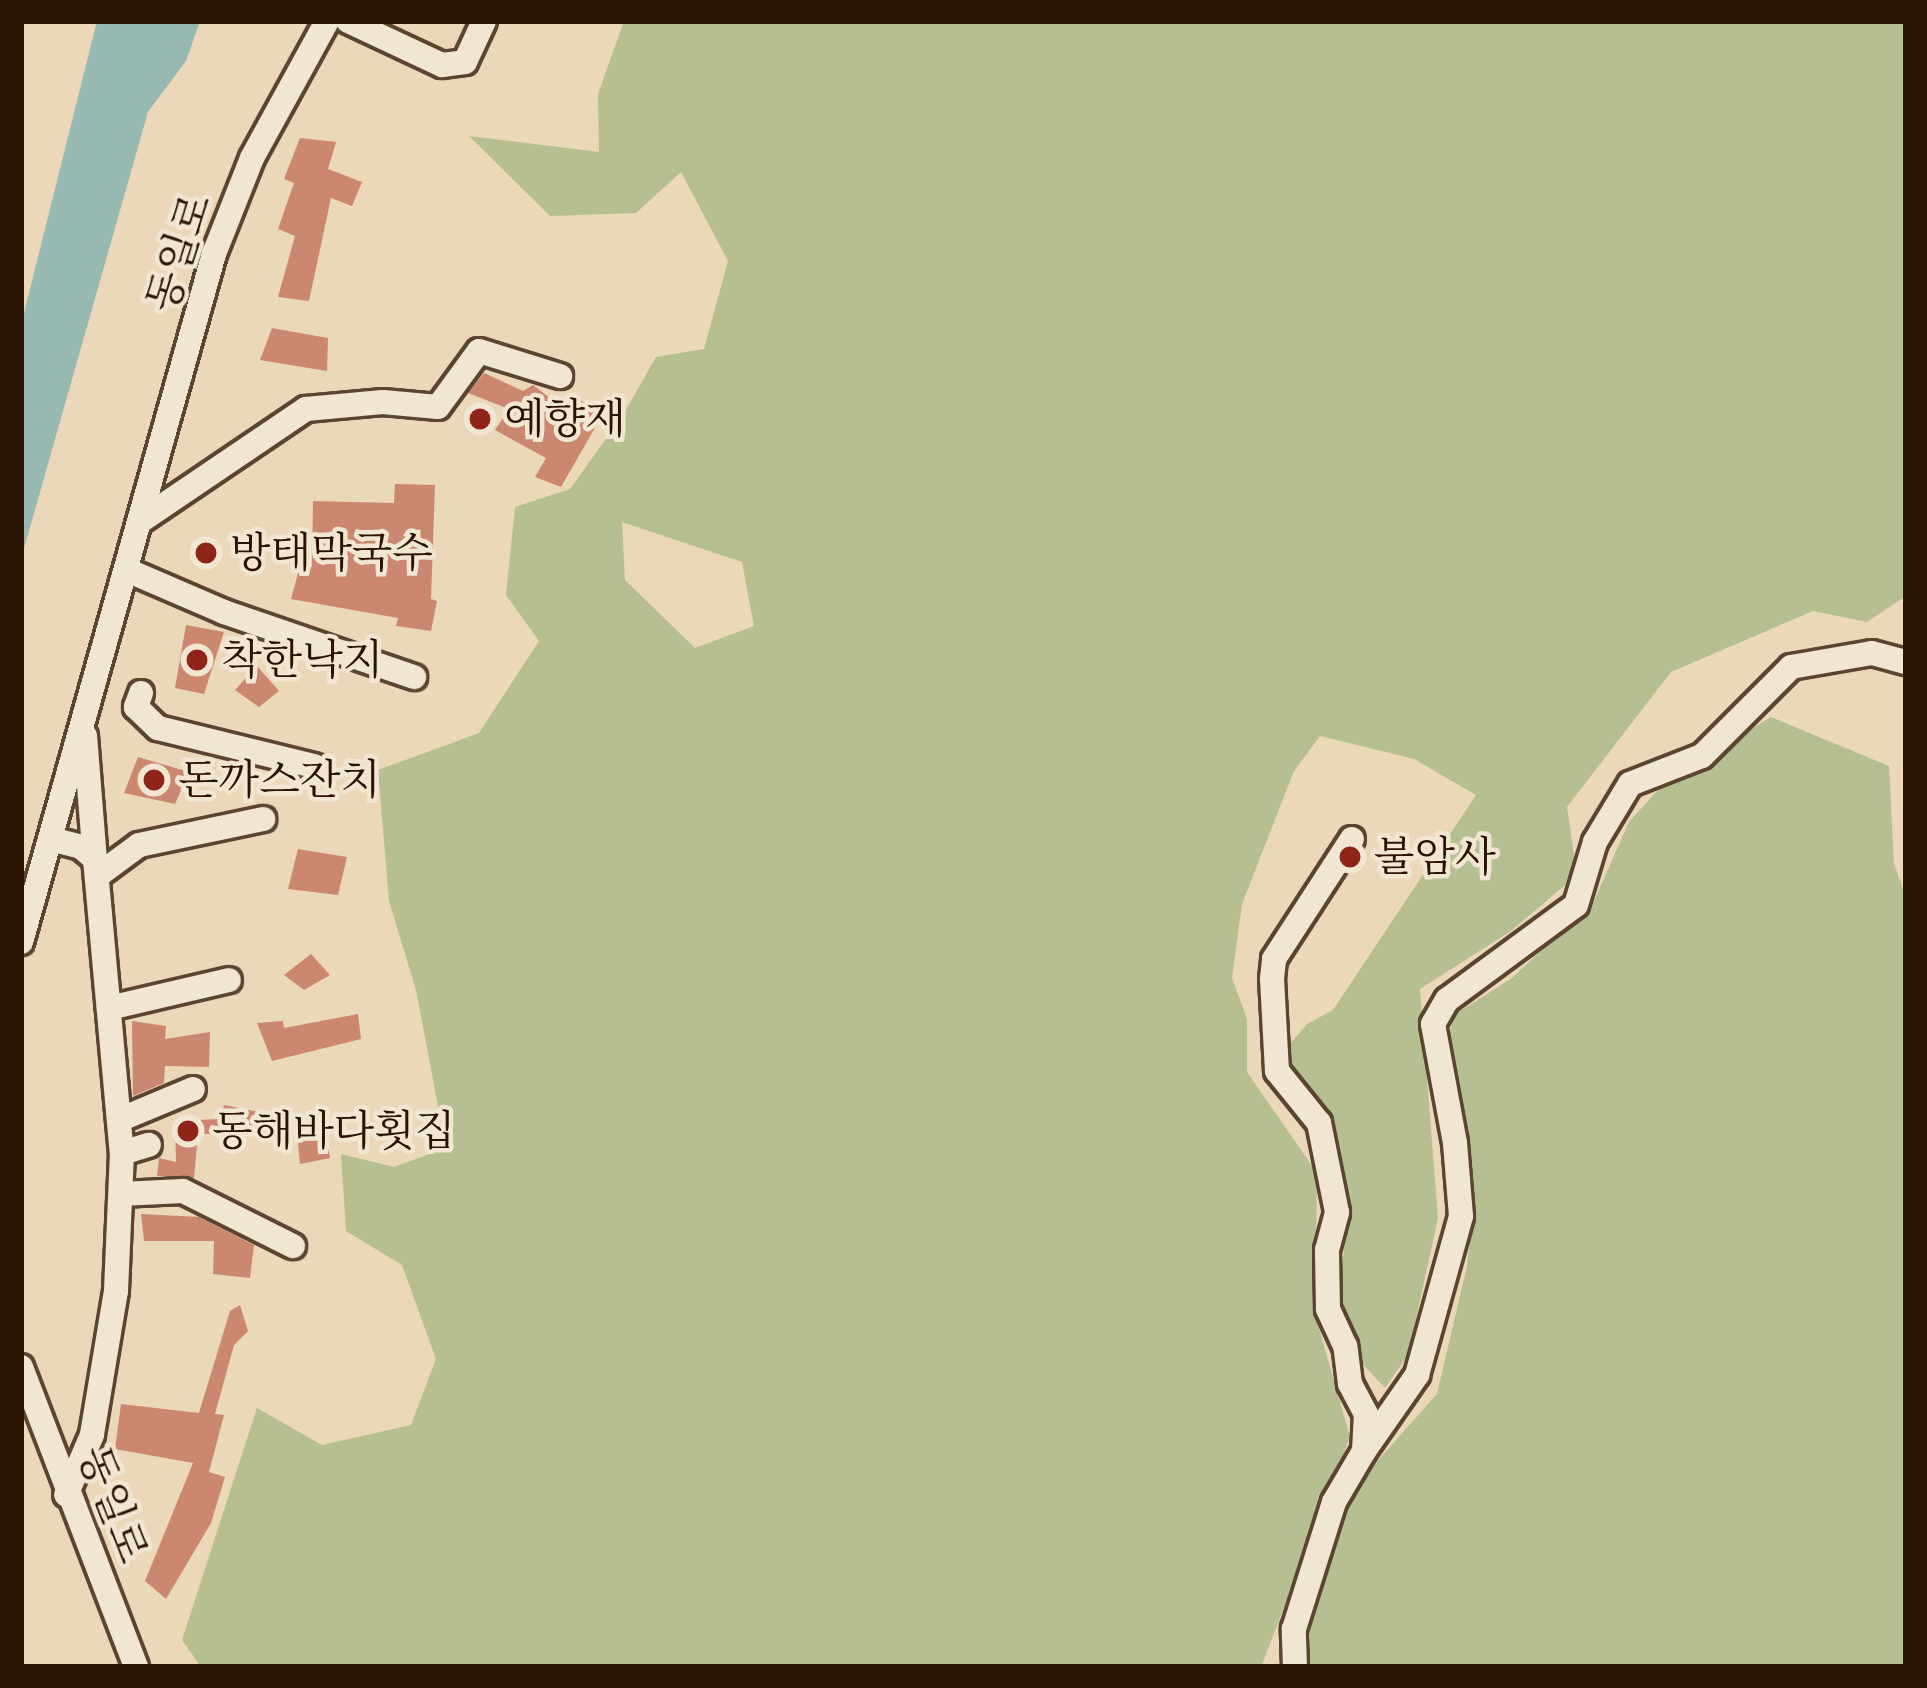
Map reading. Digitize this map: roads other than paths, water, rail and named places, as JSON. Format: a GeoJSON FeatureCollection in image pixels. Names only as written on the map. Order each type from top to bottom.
{"type":"FeatureCollection","features":[{"type":"Feature","properties":{"kind":"street","name":"동일로"},"geometry":{"type":"LineString","coordinates":[[21,942],[129,571],[214,254],[252,158],[326,21]]}},
{"type":"Feature","properties":{"kind":"street"},"geometry":{"type":"LineString","coordinates":[[348,21],[442,65],[465,62],[484,21]]}},
{"type":"Feature","properties":{"kind":"street"},"geometry":{"type":"LineString","coordinates":[[140,522],[306,409],[383,402],[438,406],[479,351],[560,376]]}},
{"type":"Feature","properties":{"kind":"street"},"geometry":{"type":"LineString","coordinates":[[129,571],[224,612],[414,677]]}},
{"type":"Feature","properties":{"kind":"street"},"geometry":{"type":"LineString","coordinates":[[1295,1667],[1294,1630],[1334,1502],[1417,1375],[1461,1216],[1455,1143],[1433,1024],[1447,1000],[1576,905],[1595,842],[1630,784],[1702,756],[1791,667],[1872,653],[1906,662]]}},
{"type":"Feature","properties":{"kind":"street"},"geometry":{"type":"LineString","coordinates":[[94,694],[138,700],[158,728],[314,766]]}},
{"type":"Feature","properties":{"kind":"street"},"geometry":{"type":"LineString","coordinates":[[66,1495],[92,1435],[116,1291],[122,1194],[84,726]]}},
{"type":"Feature","properties":{"kind":"street"},"geometry":{"type":"LineString","coordinates":[[96,867],[139,845],[263,819]]}},
{"type":"Feature","properties":{"kind":"street"},"geometry":{"type":"LineString","coordinates":[[50,838],[81,847],[96,867]]}},
{"type":"Feature","properties":{"kind":"street"},"geometry":{"type":"LineString","coordinates":[[1352,839],[1274,959],[1271,979],[1277,1070],[1319,1123],[1337,1213],[1327,1250],[1328,1309],[1345,1346],[1350,1384],[1366,1414],[1364,1451]]}},
{"type":"Feature","properties":{"kind":"street"},"geometry":{"type":"LineString","coordinates":[[109,1008],[229,980]]}},
{"type":"Feature","properties":{"kind":"street"},"geometry":{"type":"LineString","coordinates":[[119,1120],[194,1089]]}},
{"type":"Feature","properties":{"kind":"street"},"geometry":{"type":"LineString","coordinates":[[122,1153],[149,1145]]}},
{"type":"Feature","properties":{"kind":"street"},"geometry":{"type":"LineString","coordinates":[[122,1194],[183,1190],[292,1246]]}},
{"type":"Feature","properties":{"kind":"street","name":"동일로"},"geometry":{"type":"LineString","coordinates":[[21,1367],[66,1495],[136,1667]]}},
{"type":"Feature","properties":{"kind":"water"},"geometry":{"type":"Polygon","coordinates":[[[97,21],[200,21],[186,61],[148,112],[21,559],[21,325],[97,21]]]}},
{"type":"Feature","properties":{"kind":"place","name":"예향재"},"geometry":{"type":"Point","coordinates":[480,419]}},
{"type":"Feature","properties":{"kind":"place","name":"방태막국수"},"geometry":{"type":"Point","coordinates":[206,553]}},
{"type":"Feature","properties":{"kind":"place","name":"착한낙지"},"geometry":{"type":"Point","coordinates":[197,660]}},
{"type":"Feature","properties":{"kind":"place","name":"돈까스잔치"},"geometry":{"type":"Point","coordinates":[154,780]}},
{"type":"Feature","properties":{"kind":"place","name":"불암사"},"geometry":{"type":"Point","coordinates":[1350,857]}},
{"type":"Feature","properties":{"kind":"place","name":"동해바다횟집"},"geometry":{"type":"Point","coordinates":[188,1131]}}]}
